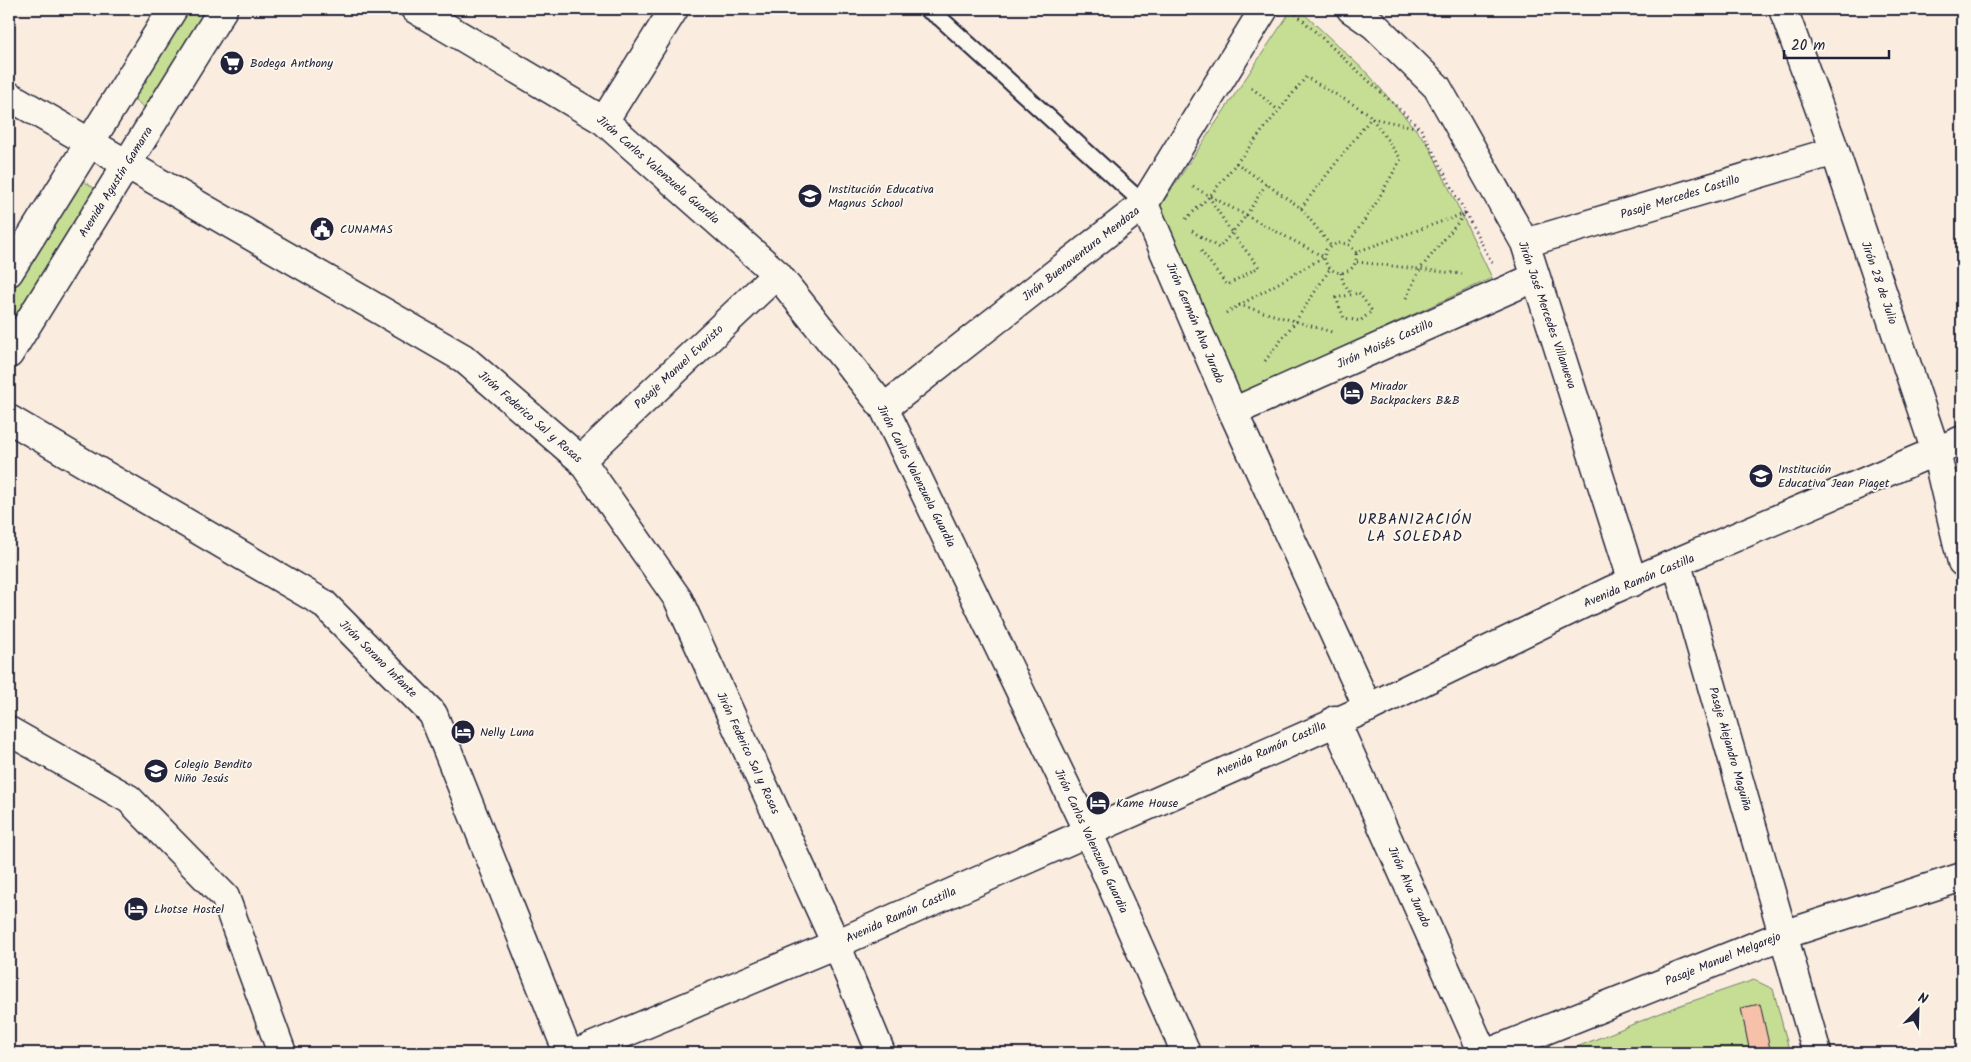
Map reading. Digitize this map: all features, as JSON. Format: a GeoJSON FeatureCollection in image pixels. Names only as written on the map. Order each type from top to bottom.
{"type":"FeatureCollection","features":[{"type":"Feature","properties":{"kind":"street"},"geometry":{"type":"LineString","coordinates":[[9,272],[173,9]]}},
{"type":"Feature","properties":{"kind":"street","name":"Avenida Agustín Gamarra"},"geometry":{"type":"LineString","coordinates":[[9,354],[223,9]]}},
{"type":"Feature","properties":{"kind":"street","name":"Jirón Carlos Valenzuela Guardia"},"geometry":{"type":"LineString","coordinates":[[415,9],[604,120],[777,274],[884,408],[1088,832],[1186,1053]]}},
{"type":"Feature","properties":{"kind":"street"},"geometry":{"type":"LineString","coordinates":[[604,120],[674,9]]}},
{"type":"Feature","properties":{"kind":"street","name":"Jirón Buenaventura Mendoza"},"geometry":{"type":"LineString","coordinates":[[884,408],[1144,204],[1264,9]]}},
{"type":"Feature","properties":{"kind":"street","name":"Jirón José Mercedes Villanueva"},"geometry":{"type":"LineString","coordinates":[[1351,9],[1374,25],[1437,88],[1524,243],[1633,582]]}},
{"type":"Feature","properties":{"kind":"street","name":"Jirón 28 de Julio"},"geometry":{"type":"LineString","coordinates":[[1783,9],[1835,151],[1936,452],[1962,562]]}},
{"type":"Feature","properties":{"kind":"street","name":"Jirón Federico Sal y Rosas"},"geometry":{"type":"LineString","coordinates":[[9,96],[127,166],[463,358],[581,460],[678,599],[836,944],[881,1053]]}},
{"type":"Feature","properties":{"kind":"street","name":"Pasaje Mercedes Castillo"},"geometry":{"type":"LineString","coordinates":[[1524,243],[1835,151]]}},
{"type":"Feature","properties":{"kind":"street","name":"Jirón Germán Alva Jurado"},"geometry":{"type":"LineString","coordinates":[[1144,204],[1234,412],[1368,708]]}},
{"type":"Feature","properties":{"kind":"street","name":"Pasaje Manuel Evaristo"},"geometry":{"type":"LineString","coordinates":[[581,460],[777,274]]}},
{"type":"Feature","properties":{"kind":"street","name":"Jirón Moisés Castillo"},"geometry":{"type":"LineString","coordinates":[[1234,412],[1536,277]]}},
{"type":"Feature","properties":{"kind":"street","name":"Jirón Sorano Infante"},"geometry":{"type":"LineString","coordinates":[[9,419],[323,603],[433,714],[568,1053]]}},
{"type":"Feature","properties":{"kind":"street","name":"Avenida Ramón Castilla"},"geometry":{"type":"LineString","coordinates":[[577,1053],[836,944],[1335,720],[1368,708],[1633,582],[1962,440]]}},
{"type":"Feature","properties":{"kind":"street","name":"Pasaje Alejandro Maguiña"},"geometry":{"type":"LineString","coordinates":[[1678,564],[1817,1053]]}},
{"type":"Feature","properties":{"kind":"street","name":"Jirón Alva Jurado"},"geometry":{"type":"LineString","coordinates":[[1335,720],[1483,1053]]}},
{"type":"Feature","properties":{"kind":"street"},"geometry":{"type":"LineString","coordinates":[[9,731],[129,799],[225,897],[282,1053]]}},
{"type":"Feature","properties":{"kind":"street","name":"Pasaje Manuel Melgarejo"},"geometry":{"type":"LineString","coordinates":[[1488,1053],[1783,934],[1962,877]]}},
{"type":"Feature","properties":{"kind":"lane","name":"Jirón Germán Alva Jurado"},"geometry":{"type":"LineString","coordinates":[[926,9],[940,18],[1144,204]]}},
{"type":"Feature","properties":{"kind":"path"},"geometry":{"type":"LineString","coordinates":[[1294,12],[1421,129],[1496,270]]}},
{"type":"Feature","properties":{"kind":"path"},"geometry":{"type":"LineString","coordinates":[[1180,224],[1209,197],[1306,76],[1368,113],[1401,159],[1376,203],[1348,244]]}},
{"type":"Feature","properties":{"kind":"path"},"geometry":{"type":"LineString","coordinates":[[1245,83],[1278,110]]}},
{"type":"Feature","properties":{"kind":"path"},"geometry":{"type":"LineString","coordinates":[[1371,118],[1421,129]]}},
{"type":"Feature","properties":{"kind":"path"},"geometry":{"type":"LineString","coordinates":[[1301,208],[1371,118]]}},
{"type":"Feature","properties":{"kind":"path"},"geometry":{"type":"LineString","coordinates":[[1236,163],[1301,208],[1331,246]]}},
{"type":"Feature","properties":{"kind":"path"},"geometry":{"type":"LineString","coordinates":[[1219,248],[1246,216],[1266,184]]}},
{"type":"Feature","properties":{"kind":"path"},"geometry":{"type":"LineString","coordinates":[[1209,197],[1324,257],[1330,269],[1340,273],[1350,271],[1356,262],[1356,252],[1348,244],[1337,243],[1331,246],[1324,257],[1223,314]]}},
{"type":"Feature","properties":{"kind":"path"},"geometry":{"type":"LineString","coordinates":[[1198,247],[1227,285],[1259,267],[1232,232],[1209,197]]}},
{"type":"Feature","properties":{"kind":"path"},"geometry":{"type":"LineString","coordinates":[[1356,252],[1466,213]]}},
{"type":"Feature","properties":{"kind":"path"},"geometry":{"type":"LineString","coordinates":[[1420,269],[1466,213]]}},
{"type":"Feature","properties":{"kind":"path"},"geometry":{"type":"LineString","coordinates":[[1186,231],[1192,239]]}},
{"type":"Feature","properties":{"kind":"path"},"geometry":{"type":"LineString","coordinates":[[1356,262],[1464,274]]}},
{"type":"Feature","properties":{"kind":"path"},"geometry":{"type":"LineString","coordinates":[[1261,366],[1295,322],[1330,269]]}},
{"type":"Feature","properties":{"kind":"path"},"geometry":{"type":"LineString","coordinates":[[1340,273],[1343,282],[1351,294]]}},
{"type":"Feature","properties":{"kind":"path"},"geometry":{"type":"LineString","coordinates":[[1359,293],[1372,311],[1360,321],[1344,318],[1336,298],[1351,294],[1359,293]]}},
{"type":"Feature","properties":{"kind":"path"},"geometry":{"type":"LineString","coordinates":[[1239,305],[1342,335]]}},
{"type":"Feature","properties":{"kind":"green space"},"geometry":{"type":"Polygon","coordinates":[[[186,9],[215,9],[153,114],[131,97],[186,9]]]}},
{"type":"Feature","properties":{"kind":"green space"},"geometry":{"type":"Polygon","coordinates":[[[1292,9],[1299,9],[1369,75],[1428,144],[1492,278],[1239,395],[1159,208],[1292,9]]]}},
{"type":"Feature","properties":{"kind":"green space"},"geometry":{"type":"Polygon","coordinates":[[[80,179],[97,190],[9,333],[9,289],[80,179]]]}},
{"type":"Feature","properties":{"kind":"green space"},"geometry":{"type":"Polygon","coordinates":[[[1754,980],[1773,989],[1790,1053],[1562,1053],[1678,1006],[1754,980]]]}},
{"type":"Feature","properties":{"kind":"building"},"geometry":{"type":"Polygon","coordinates":[[[1760,1004],[1771,1053],[1750,1053],[1741,1008],[1760,1004]]]}},
{"type":"Feature","properties":{"kind":"place","name":"Bodega Anthony"},"geometry":{"type":"Point","coordinates":[232,63]}},
{"type":"Feature","properties":{"kind":"place","name":"Institución Educativa Magnus School"},"geometry":{"type":"Point","coordinates":[810,196]}},
{"type":"Feature","properties":{"kind":"place","name":"CUNAMAS"},"geometry":{"type":"Point","coordinates":[322,229]}},
{"type":"Feature","properties":{"kind":"place","name":"Mirador Backpackers B&B"},"geometry":{"type":"Point","coordinates":[1352,393]}},
{"type":"Feature","properties":{"kind":"place","name":"Institución Educativa Jean Piaget"},"geometry":{"type":"Point","coordinates":[1761,476]}},
{"type":"Feature","properties":{"kind":"place","name":"Nelly Luna"},"geometry":{"type":"Point","coordinates":[463,732]}},
{"type":"Feature","properties":{"kind":"place","name":"Colegio Bendito Niño Jesús"},"geometry":{"type":"Point","coordinates":[156,771]}},
{"type":"Feature","properties":{"kind":"place","name":"Kame House"},"geometry":{"type":"Point","coordinates":[1098,803]}},
{"type":"Feature","properties":{"kind":"place","name":"Lhotse Hostel"},"geometry":{"type":"Point","coordinates":[136,909]}},
{"type":"Feature","properties":{"kind":"district","name":"URBANIZACIÓN LA SOLEDAD"},"geometry":{"type":"Point","coordinates":[1415,528]}}]}
